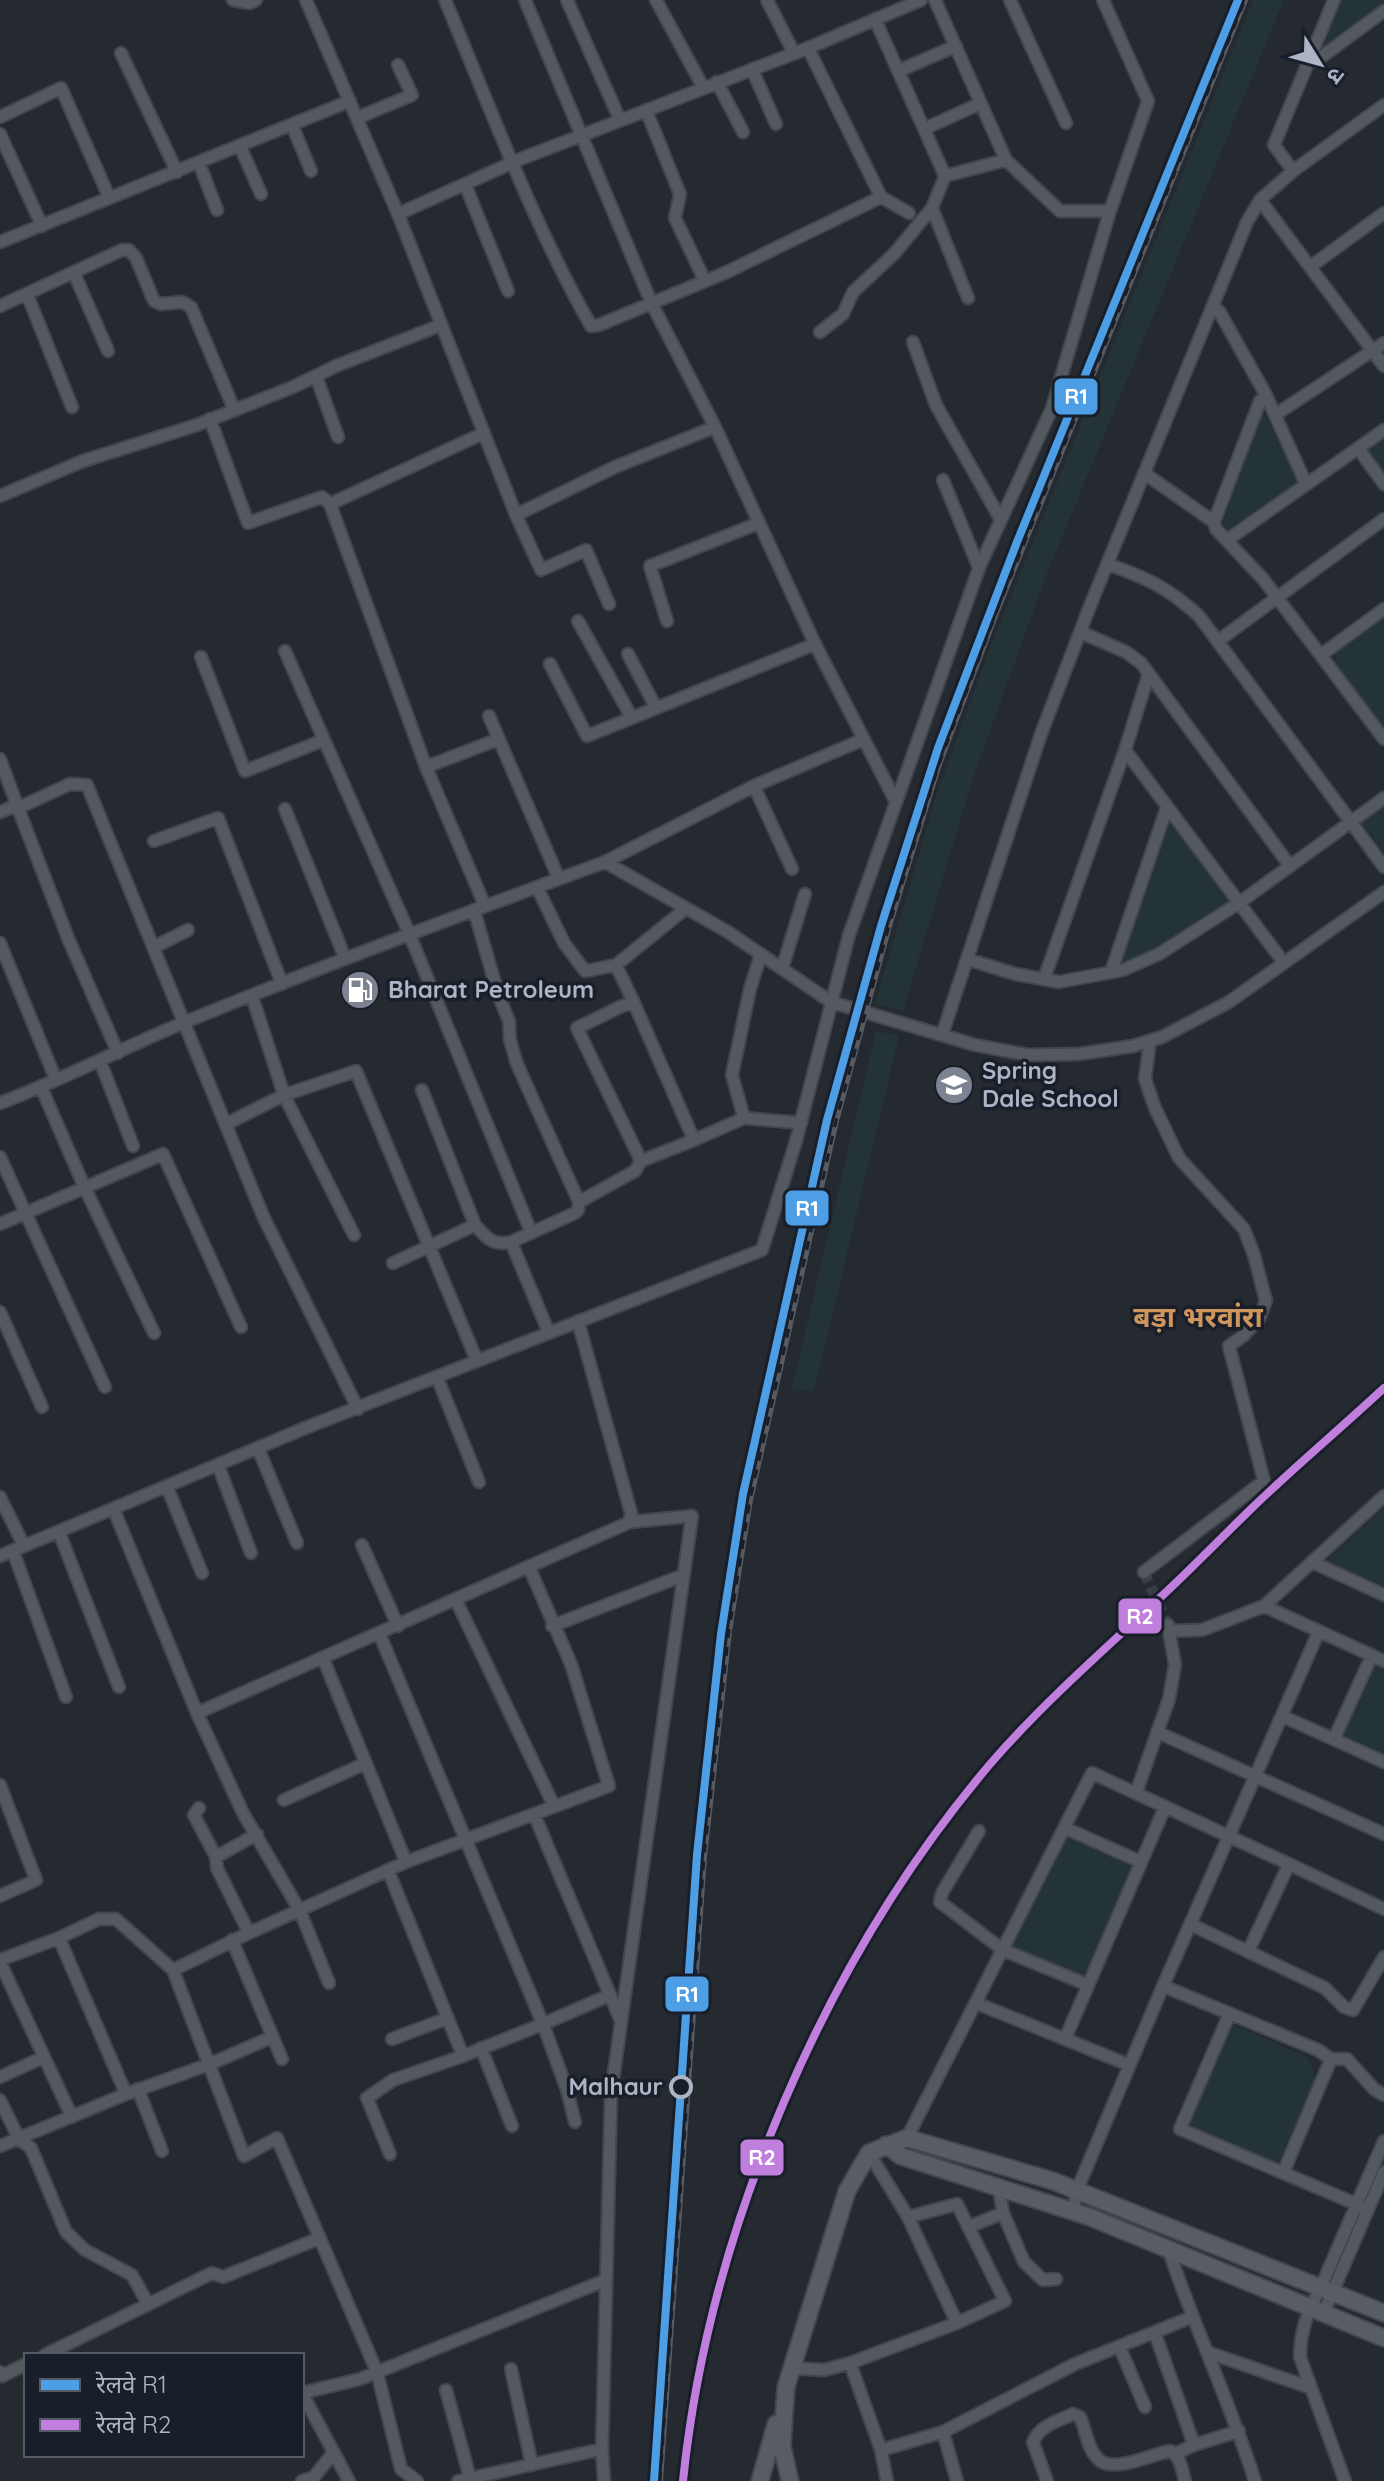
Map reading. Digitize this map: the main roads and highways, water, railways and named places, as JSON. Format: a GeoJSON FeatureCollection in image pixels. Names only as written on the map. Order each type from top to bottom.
{"type":"FeatureCollection","features":[{"type":"Feature","properties":{"kind":"tunnel"},"geometry":{"type":"LineString","coordinates":[[1144,1572],[1168,1625]]}},
{"type":"Feature","properties":{"kind":"railway"},"geometry":{"type":"LineString","coordinates":[[660,2481],[704,1857],[729,1631],[750,1500],[836,1121],[889,926],[938,767],[998,608],[1245,0]]}},
{"type":"Feature","properties":{"kind":"rail line","name":"R1"},"geometry":{"type":"LineString","coordinates":[[654,2481],[697,1855],[721,1634],[743,1494],[827,1120],[881,926],[938,748],[1017,542],[1238,0]]}},
{"type":"Feature","properties":{"kind":"rail line","name":"R2"},"geometry":{"type":"LineString","coordinates":[[683,2481],[697,2385],[719,2289],[748,2194],[785,2100],[828,2009],[877,1921],[931,1839],[1011,1740],[1266,1494],[1384,1388]]}},
{"type":"Feature","properties":{"kind":"place","name":"Bharat Petroleum"},"geometry":{"type":"Point","coordinates":[360,990]}},
{"type":"Feature","properties":{"kind":"place","name":"Spring Dale School"},"geometry":{"type":"Point","coordinates":[954,1085]}},
{"type":"Feature","properties":{"kind":"place","name":"Malhaur"},"geometry":{"type":"Point","coordinates":[681,2087]}},
{"type":"Feature","properties":{"kind":"district","name":"बड़ा भरवांरा"},"geometry":{"type":"Point","coordinates":[1198,1317]}}]}
